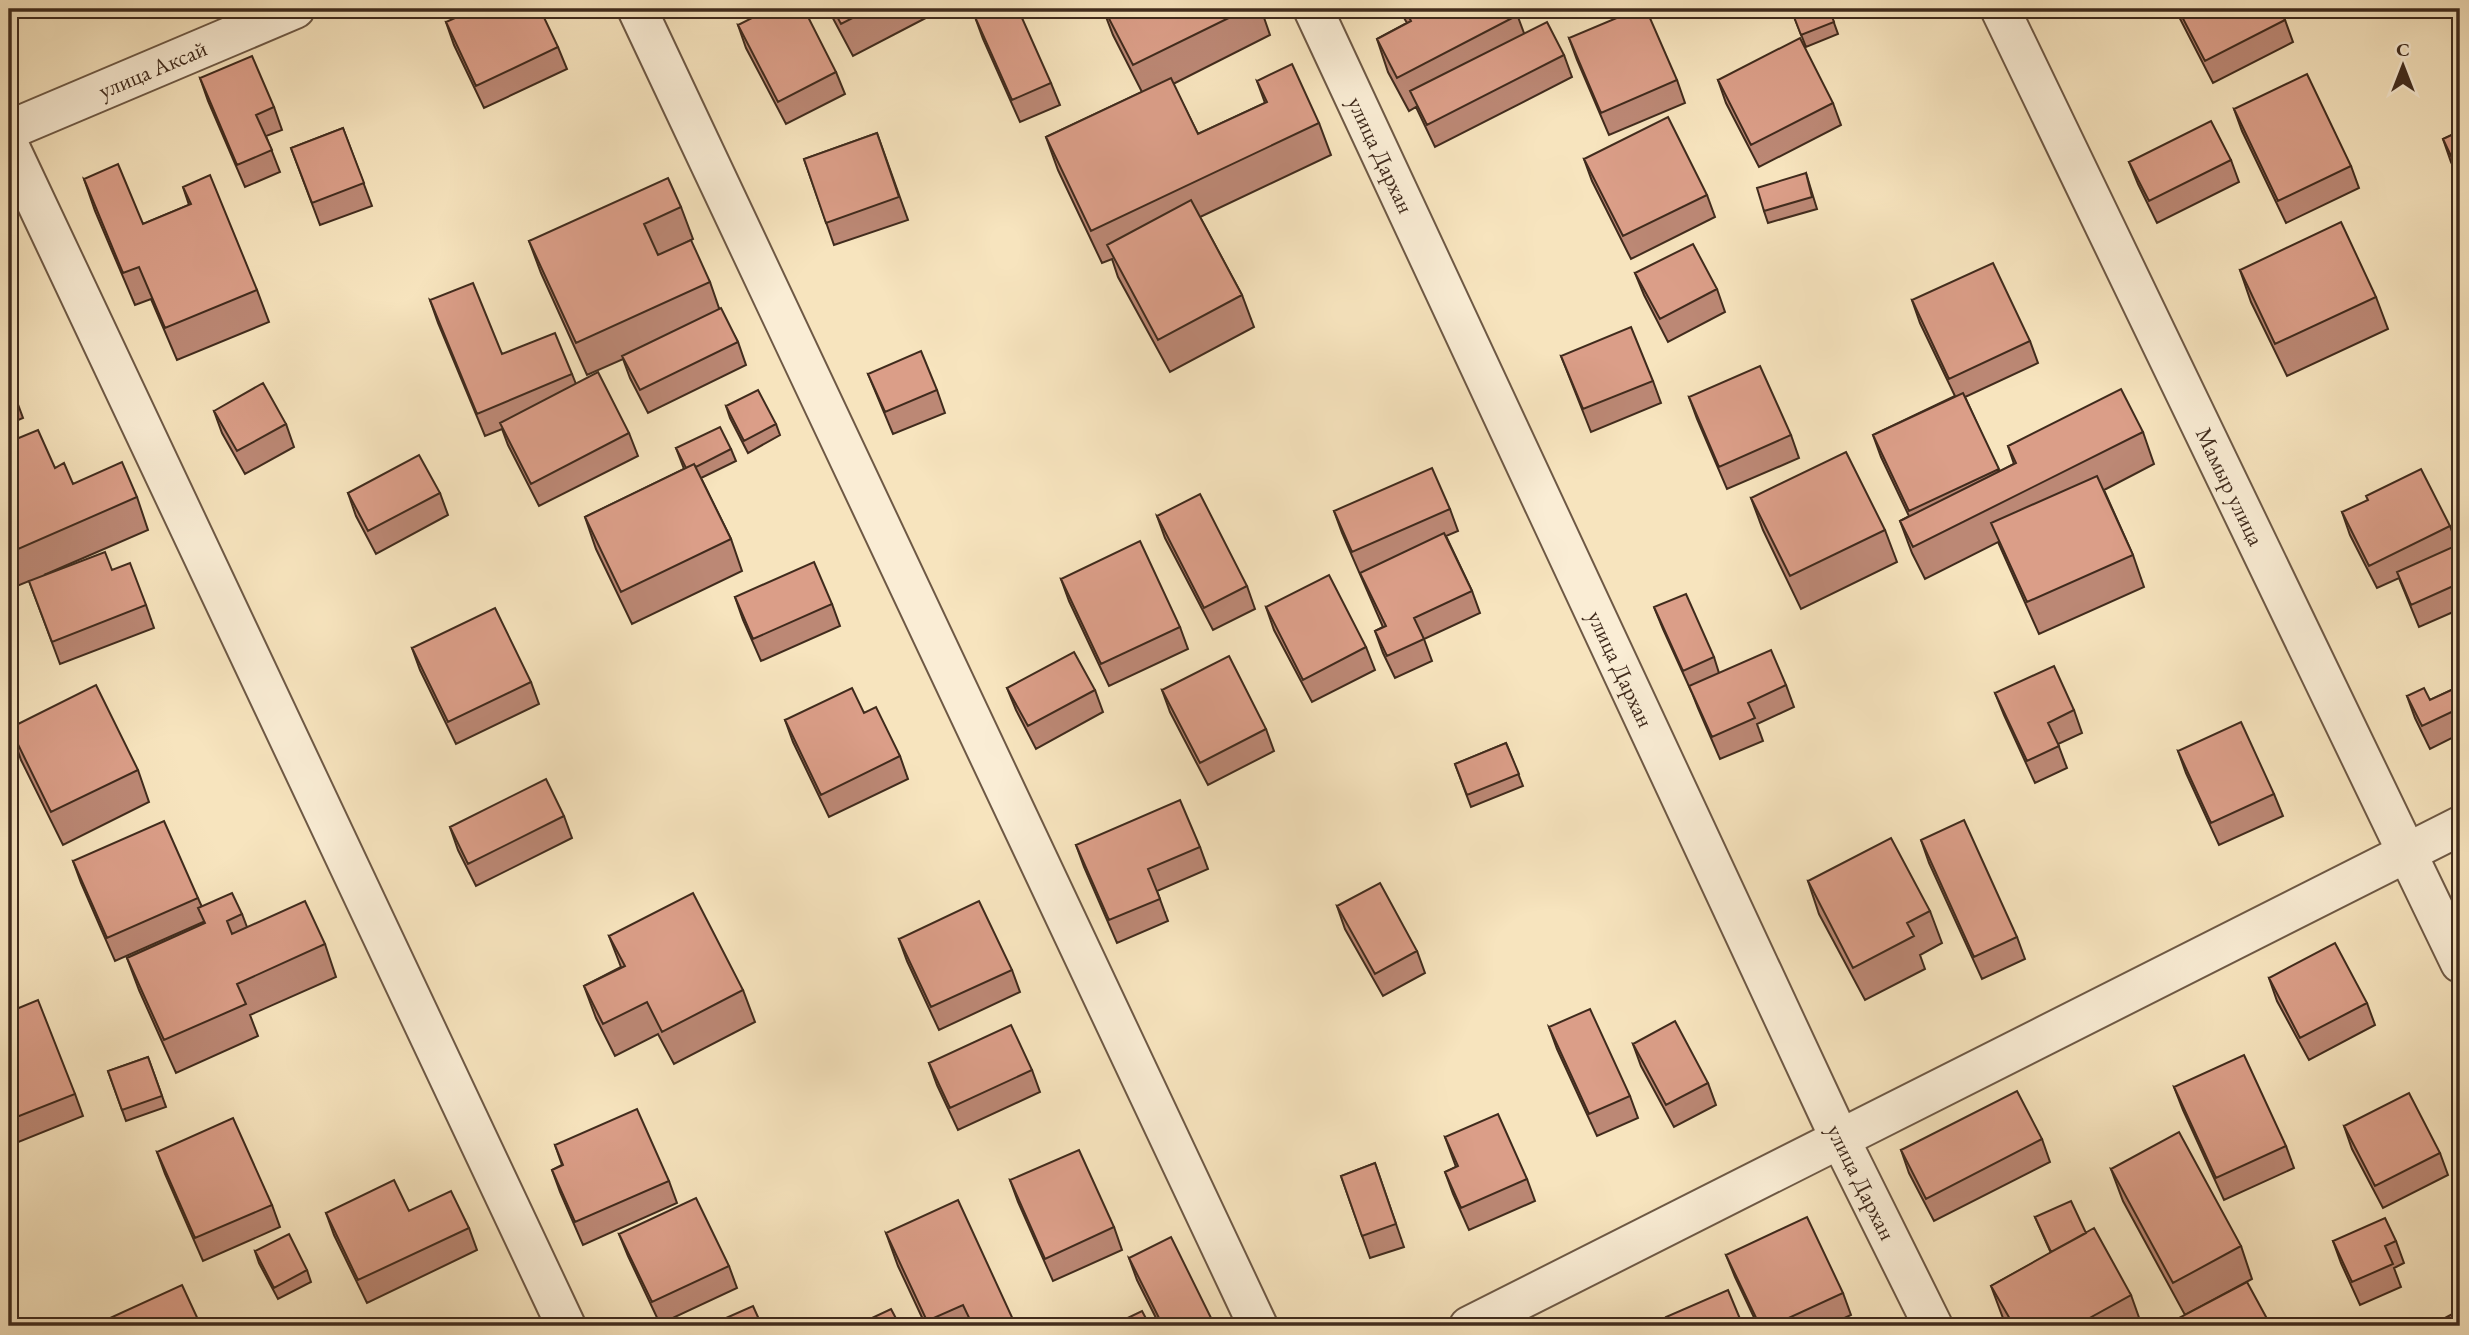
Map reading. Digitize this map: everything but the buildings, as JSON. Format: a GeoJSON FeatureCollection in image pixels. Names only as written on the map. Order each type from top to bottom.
{"type":"FeatureCollection","features":[{"type":"Feature","properties":{"kind":"street","name":"улица Аксай"},"geometry":{"type":"LineString","coordinates":[[9,130],[295,9]]}},
{"type":"Feature","properties":{"kind":"street"},"geometry":{"type":"LineString","coordinates":[[637,9],[1258,1326]]}},
{"type":"Feature","properties":{"kind":"street","name":"улица Дархан"},"geometry":{"type":"LineString","coordinates":[[1313,9],[1840,1139],[1933,1326]]}},
{"type":"Feature","properties":{"kind":"street","name":"Мамыр улица"},"geometry":{"type":"LineString","coordinates":[[2000,9],[2460,963]]}},
{"type":"Feature","properties":{"kind":"street"},"geometry":{"type":"LineString","coordinates":[[9,145],[566,1326]]}},
{"type":"Feature","properties":{"kind":"street"},"geometry":{"type":"LineString","coordinates":[[1469,1326],[2460,826]]}}]}
